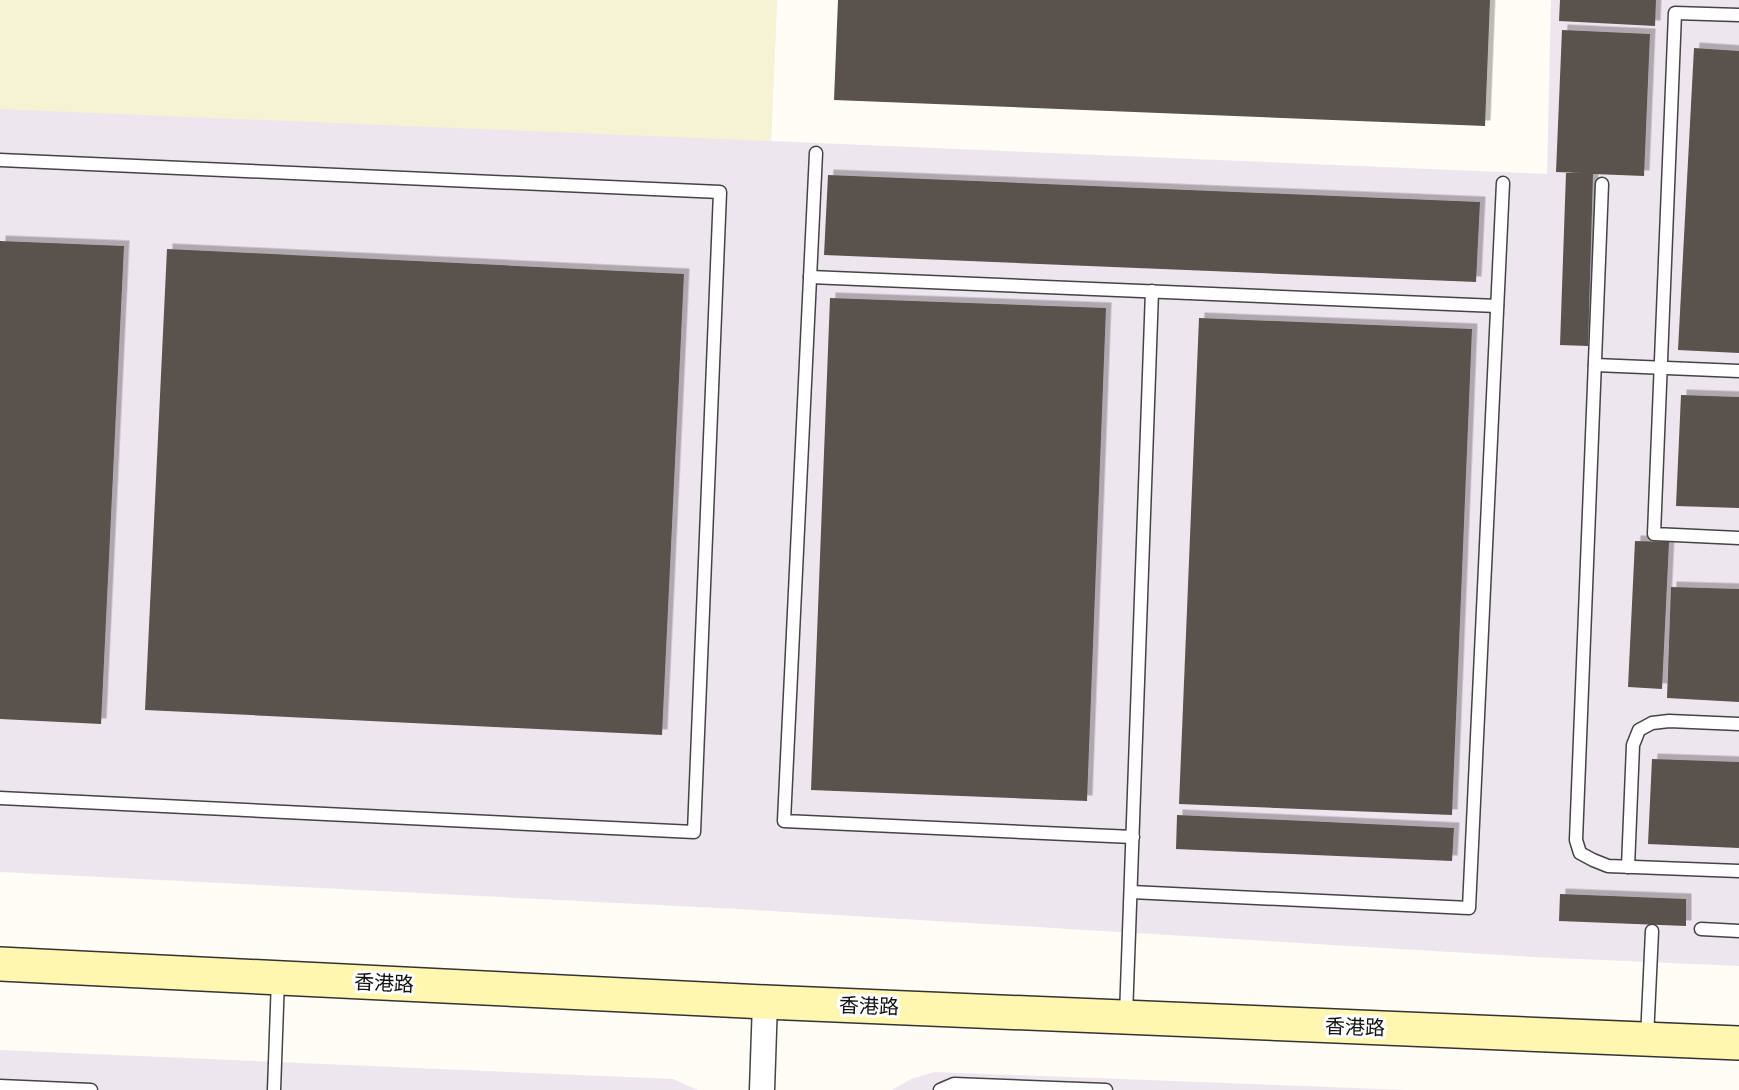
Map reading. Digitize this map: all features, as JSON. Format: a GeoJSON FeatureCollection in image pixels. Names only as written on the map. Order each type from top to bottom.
{"type":"FeatureCollection","features":[{"type":"Feature","properties":{"kind":"street","name":"香港路"},"geometry":{"type":"LineString","coordinates":[[0,964],[765,1002],[1739,1044]]}},
{"type":"Feature","properties":{"kind":"street"},"geometry":{"type":"LineString","coordinates":[[762,1090],[765,1002]]}},
{"type":"Feature","properties":{"kind":"lane"},"geometry":{"type":"LineString","coordinates":[[1739,15],[1675,13],[1654,534],[1739,538]]}},
{"type":"Feature","properties":{"kind":"lane"},"geometry":{"type":"LineString","coordinates":[[816,153],[784,821],[1133,837]]}},
{"type":"Feature","properties":{"kind":"lane"},"geometry":{"type":"LineString","coordinates":[[0,160],[720,192],[694,832],[0,798]]}},
{"type":"Feature","properties":{"kind":"lane"},"geometry":{"type":"LineString","coordinates":[[1131,892],[1469,908],[1503,183]]}},
{"type":"Feature","properties":{"kind":"lane"},"geometry":{"type":"LineString","coordinates":[[1602,184],[1576,840],[1580,853],[1608,866],[1739,871]]}},
{"type":"Feature","properties":{"kind":"lane"},"geometry":{"type":"LineString","coordinates":[[810,277],[1497,306]]}},
{"type":"Feature","properties":{"kind":"lane"},"geometry":{"type":"LineString","coordinates":[[1126,1017],[1152,291]]}},
{"type":"Feature","properties":{"kind":"lane"},"geometry":{"type":"LineString","coordinates":[[1595,365],[1739,370]]}},
{"type":"Feature","properties":{"kind":"lane"},"geometry":{"type":"LineString","coordinates":[[1628,867],[1633,745],[1639,730],[1652,723],[1669,721],[1739,724]]}},
{"type":"Feature","properties":{"kind":"lane"},"geometry":{"type":"LineString","coordinates":[[1701,929],[1739,931]]}},
{"type":"Feature","properties":{"kind":"lane"},"geometry":{"type":"LineString","coordinates":[[1646,1040],[1652,931]]}},
{"type":"Feature","properties":{"kind":"lane"},"geometry":{"type":"LineString","coordinates":[[274,1090],[279,978]]}},
{"type":"Feature","properties":{"kind":"lane"},"geometry":{"type":"LineString","coordinates":[[940,1090],[954,1084],[1106,1090]]}},
{"type":"Feature","properties":{"kind":"lane"},"geometry":{"type":"LineString","coordinates":[[0,1086],[92,1090]]}},
{"type":"Feature","properties":{"kind":"shaded area"},"geometry":{"type":"Polygon","coordinates":[[[0,0],[777,0],[771,141],[1547,174],[1551,0],[1739,0],[1739,966],[1533,957],[737,909],[0,872],[0,0]]]}},
{"type":"Feature","properties":{"kind":"shaded area"},"geometry":{"type":"Polygon","coordinates":[[[0,0],[777,0],[771,141],[0,109],[0,0]]]}},
{"type":"Feature","properties":{"kind":"shaded area"},"geometry":{"type":"Polygon","coordinates":[[[0,1050],[673,1079],[698,1090],[0,1090],[0,1050]]]}},
{"type":"Feature","properties":{"kind":"shaded area"},"geometry":{"type":"Polygon","coordinates":[[[935,1072],[1408,1090],[892,1090],[911,1079],[935,1072]]]}},
{"type":"Feature","properties":{"kind":"building"},"geometry":{"type":"Polygon","coordinates":[[[838,0],[1490,0],[1485,126],[834,100],[838,0]]]}},
{"type":"Feature","properties":{"kind":"building"},"geometry":{"type":"Polygon","coordinates":[[[1560,0],[1656,0],[1655,26],[1559,21],[1560,0]]]}},
{"type":"Feature","properties":{"kind":"building"},"geometry":{"type":"Polygon","coordinates":[[[1562,30],[1650,34],[1644,176],[1593,174],[1588,346],[1560,345],[1566,173],[1581,173],[1556,172],[1562,30]]]}},
{"type":"Feature","properties":{"kind":"building"},"geometry":{"type":"Polygon","coordinates":[[[1694,48],[1739,51],[1739,353],[1678,350],[1694,48]]]}},
{"type":"Feature","properties":{"kind":"building"},"geometry":{"type":"Polygon","coordinates":[[[828,175],[1480,202],[1476,282],[824,255],[828,175]]]}},
{"type":"Feature","properties":{"kind":"building"},"geometry":{"type":"Polygon","coordinates":[[[0,241],[124,246],[101,724],[0,719],[0,241]]]}},
{"type":"Feature","properties":{"kind":"building"},"geometry":{"type":"Polygon","coordinates":[[[167,249],[684,274],[662,735],[145,710],[167,249]]]}},
{"type":"Feature","properties":{"kind":"building"},"geometry":{"type":"Polygon","coordinates":[[[830,298],[1106,308],[1087,801],[811,790],[830,298]]]}},
{"type":"Feature","properties":{"kind":"building"},"geometry":{"type":"Polygon","coordinates":[[[1199,318],[1472,329],[1452,815],[1179,804],[1199,318]]]}},
{"type":"Feature","properties":{"kind":"building"},"geometry":{"type":"Polygon","coordinates":[[[1681,395],[1739,397],[1739,508],[1676,506],[1681,395]]]}},
{"type":"Feature","properties":{"kind":"building"},"geometry":{"type":"Polygon","coordinates":[[[1635,541],[1669,542],[1662,689],[1628,687],[1635,541]]]}},
{"type":"Feature","properties":{"kind":"building"},"geometry":{"type":"Polygon","coordinates":[[[1671,587],[1739,589],[1739,702],[1667,698],[1671,587]]]}},
{"type":"Feature","properties":{"kind":"building"},"geometry":{"type":"Polygon","coordinates":[[[1652,759],[1739,762],[1739,848],[1648,844],[1652,759]]]}},
{"type":"Feature","properties":{"kind":"building"},"geometry":{"type":"Polygon","coordinates":[[[1177,815],[1454,828],[1452,861],[1176,849],[1177,815]]]}},
{"type":"Feature","properties":{"kind":"building"},"geometry":{"type":"Polygon","coordinates":[[[1560,894],[1686,899],[1686,926],[1559,921],[1560,894]]]}}]}
